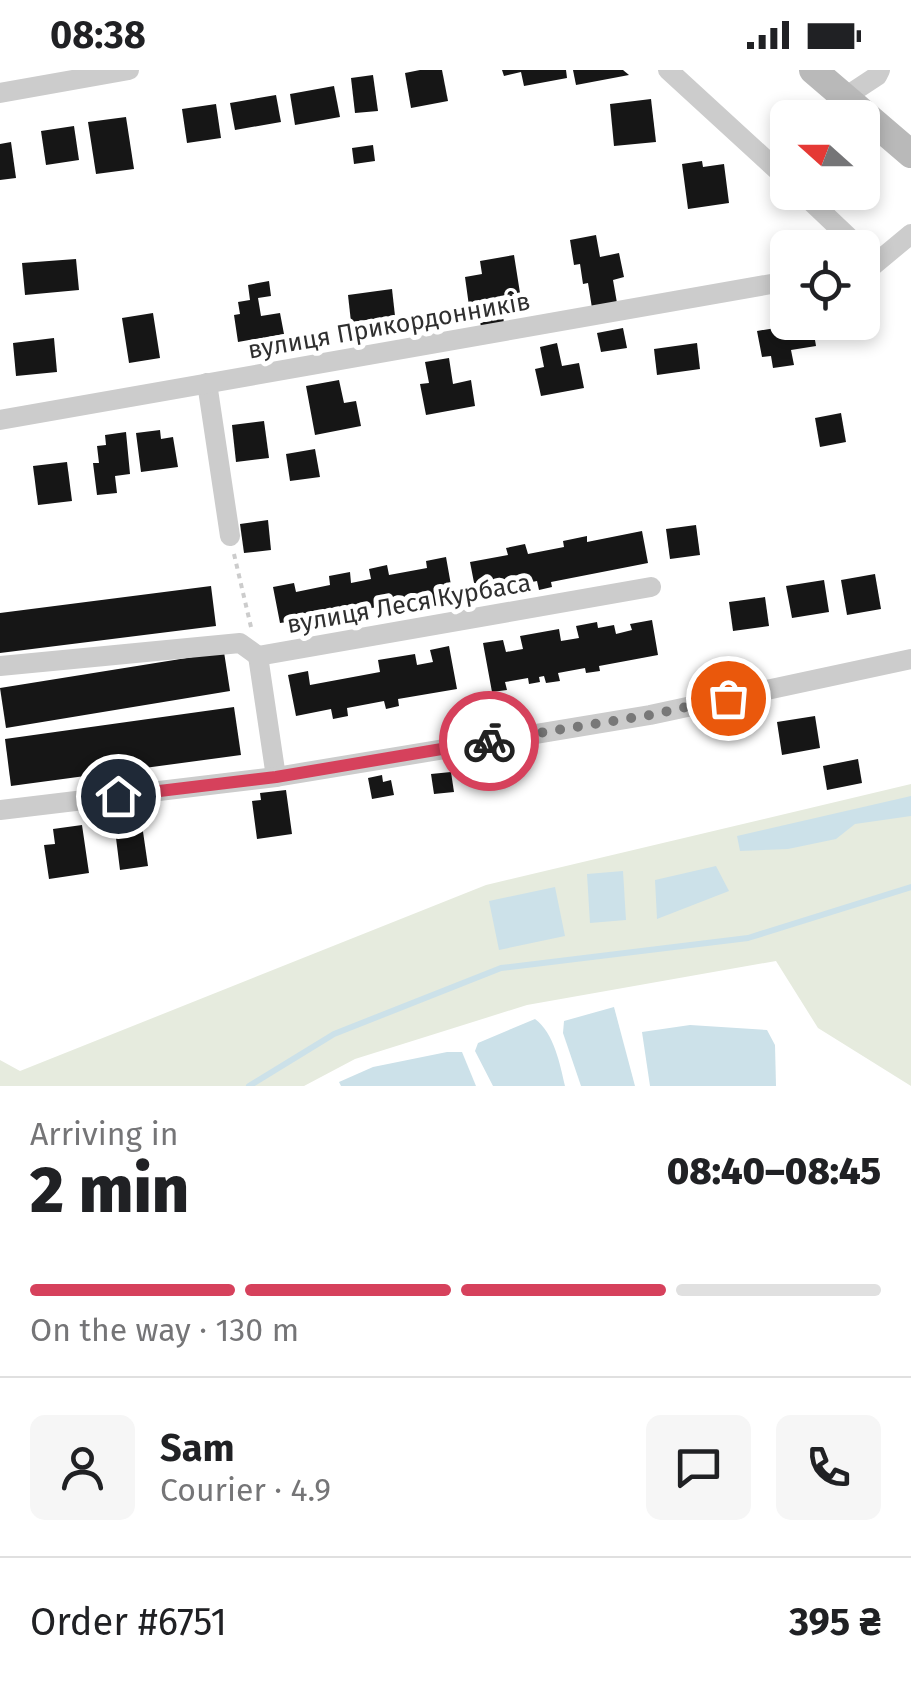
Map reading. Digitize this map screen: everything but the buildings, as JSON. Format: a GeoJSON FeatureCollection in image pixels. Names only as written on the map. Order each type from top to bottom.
{"type":"FeatureCollection","features":[{"type":"Feature","properties":{"kind":"main road"},"geometry":{"type":"LineString","coordinates":[[813,70],[911,154]]}},
{"type":"Feature","properties":{"kind":"street"},"geometry":{"type":"LineString","coordinates":[[0,94],[128,70]]}},
{"type":"Feature","properties":{"kind":"street"},"geometry":{"type":"LineString","coordinates":[[668,70],[770,164]]}},
{"type":"Feature","properties":{"kind":"street"},"geometry":{"type":"LineString","coordinates":[[845,97],[880,70]]}},
{"type":"Feature","properties":{"kind":"street"},"geometry":{"type":"LineString","coordinates":[[817,210],[836,230]]}},
{"type":"Feature","properties":{"kind":"street"},"geometry":{"type":"LineString","coordinates":[[880,250],[911,234]]}},
{"type":"Feature","properties":{"kind":"street","name":"вулиця Прикордонників"},"geometry":{"type":"LineString","coordinates":[[0,420],[770,285]]}},
{"type":"Feature","properties":{"kind":"street"},"geometry":{"type":"LineString","coordinates":[[207,383],[230,536]]}},
{"type":"Feature","properties":{"kind":"street","name":"вулиця Леся Курбаса"},"geometry":{"type":"LineString","coordinates":[[0,666],[240,643],[258,656],[651,587]]}},
{"type":"Feature","properties":{"kind":"street"},"geometry":{"type":"LineString","coordinates":[[258,656],[276,777]]}},
{"type":"Feature","properties":{"kind":"street"},"geometry":{"type":"LineString","coordinates":[[0,810],[276,777],[650,715],[911,658]]}},
{"type":"Feature","properties":{"kind":"path"},"geometry":{"type":"LineString","coordinates":[[230,536],[258,656]]}},
{"type":"Feature","properties":{"kind":"shaded area"},"geometry":{"type":"Polygon","coordinates":[[[911,784],[911,1086],[818,1028],[776,961],[527,1005],[355,1059],[304,1086],[0,1086],[0,1060],[20,1071],[486,885],[911,784]]]}},
{"type":"Feature","properties":{"kind":"water"},"geometry":{"type":"Polygon","coordinates":[[[911,796],[911,816],[855,824],[836,839],[788,849],[740,851],[737,836],[911,796]]]}},
{"type":"Feature","properties":{"kind":"water"},"geometry":{"type":"Polygon","coordinates":[[[716,866],[729,891],[657,919],[655,880],[716,866]]]}},
{"type":"Feature","properties":{"kind":"water"},"geometry":{"type":"Polygon","coordinates":[[[623,871],[626,920],[590,923],[587,874],[623,871]]]}},
{"type":"Feature","properties":{"kind":"water"},"geometry":{"type":"Polygon","coordinates":[[[555,887],[565,936],[499,950],[489,901],[555,887]]]}},
{"type":"Feature","properties":{"kind":"water"},"geometry":{"type":"Polygon","coordinates":[[[614,1007],[635,1086],[581,1086],[563,1033],[564,1021],[614,1007]]]}},
{"type":"Feature","properties":{"kind":"water"},"geometry":{"type":"Polygon","coordinates":[[[535,1019],[552,1041],[565,1086],[493,1086],[475,1051],[478,1043],[535,1019]]]}},
{"type":"Feature","properties":{"kind":"water"},"geometry":{"type":"Polygon","coordinates":[[[690,1025],[767,1030],[775,1045],[776,1086],[650,1086],[642,1032],[690,1025]]]}},
{"type":"Feature","properties":{"kind":"water"},"geometry":{"type":"Polygon","coordinates":[[[462,1052],[476,1086],[341,1086],[339,1082],[373,1067],[462,1052]]]}},
{"type":"Feature","properties":{"kind":"waterway"},"geometry":{"type":"LineString","coordinates":[[249,1086],[334,1034],[501,968],[748,938],[911,887]]}},
{"type":"Feature","properties":{"kind":"way so far"},"geometry":{"type":"LineString","coordinates":[[489,741],[728,698]]}},
{"type":"Feature","properties":{"kind":"route"},"geometry":{"type":"LineString","coordinates":[[118,796],[276,777],[489,741]]}}]}
